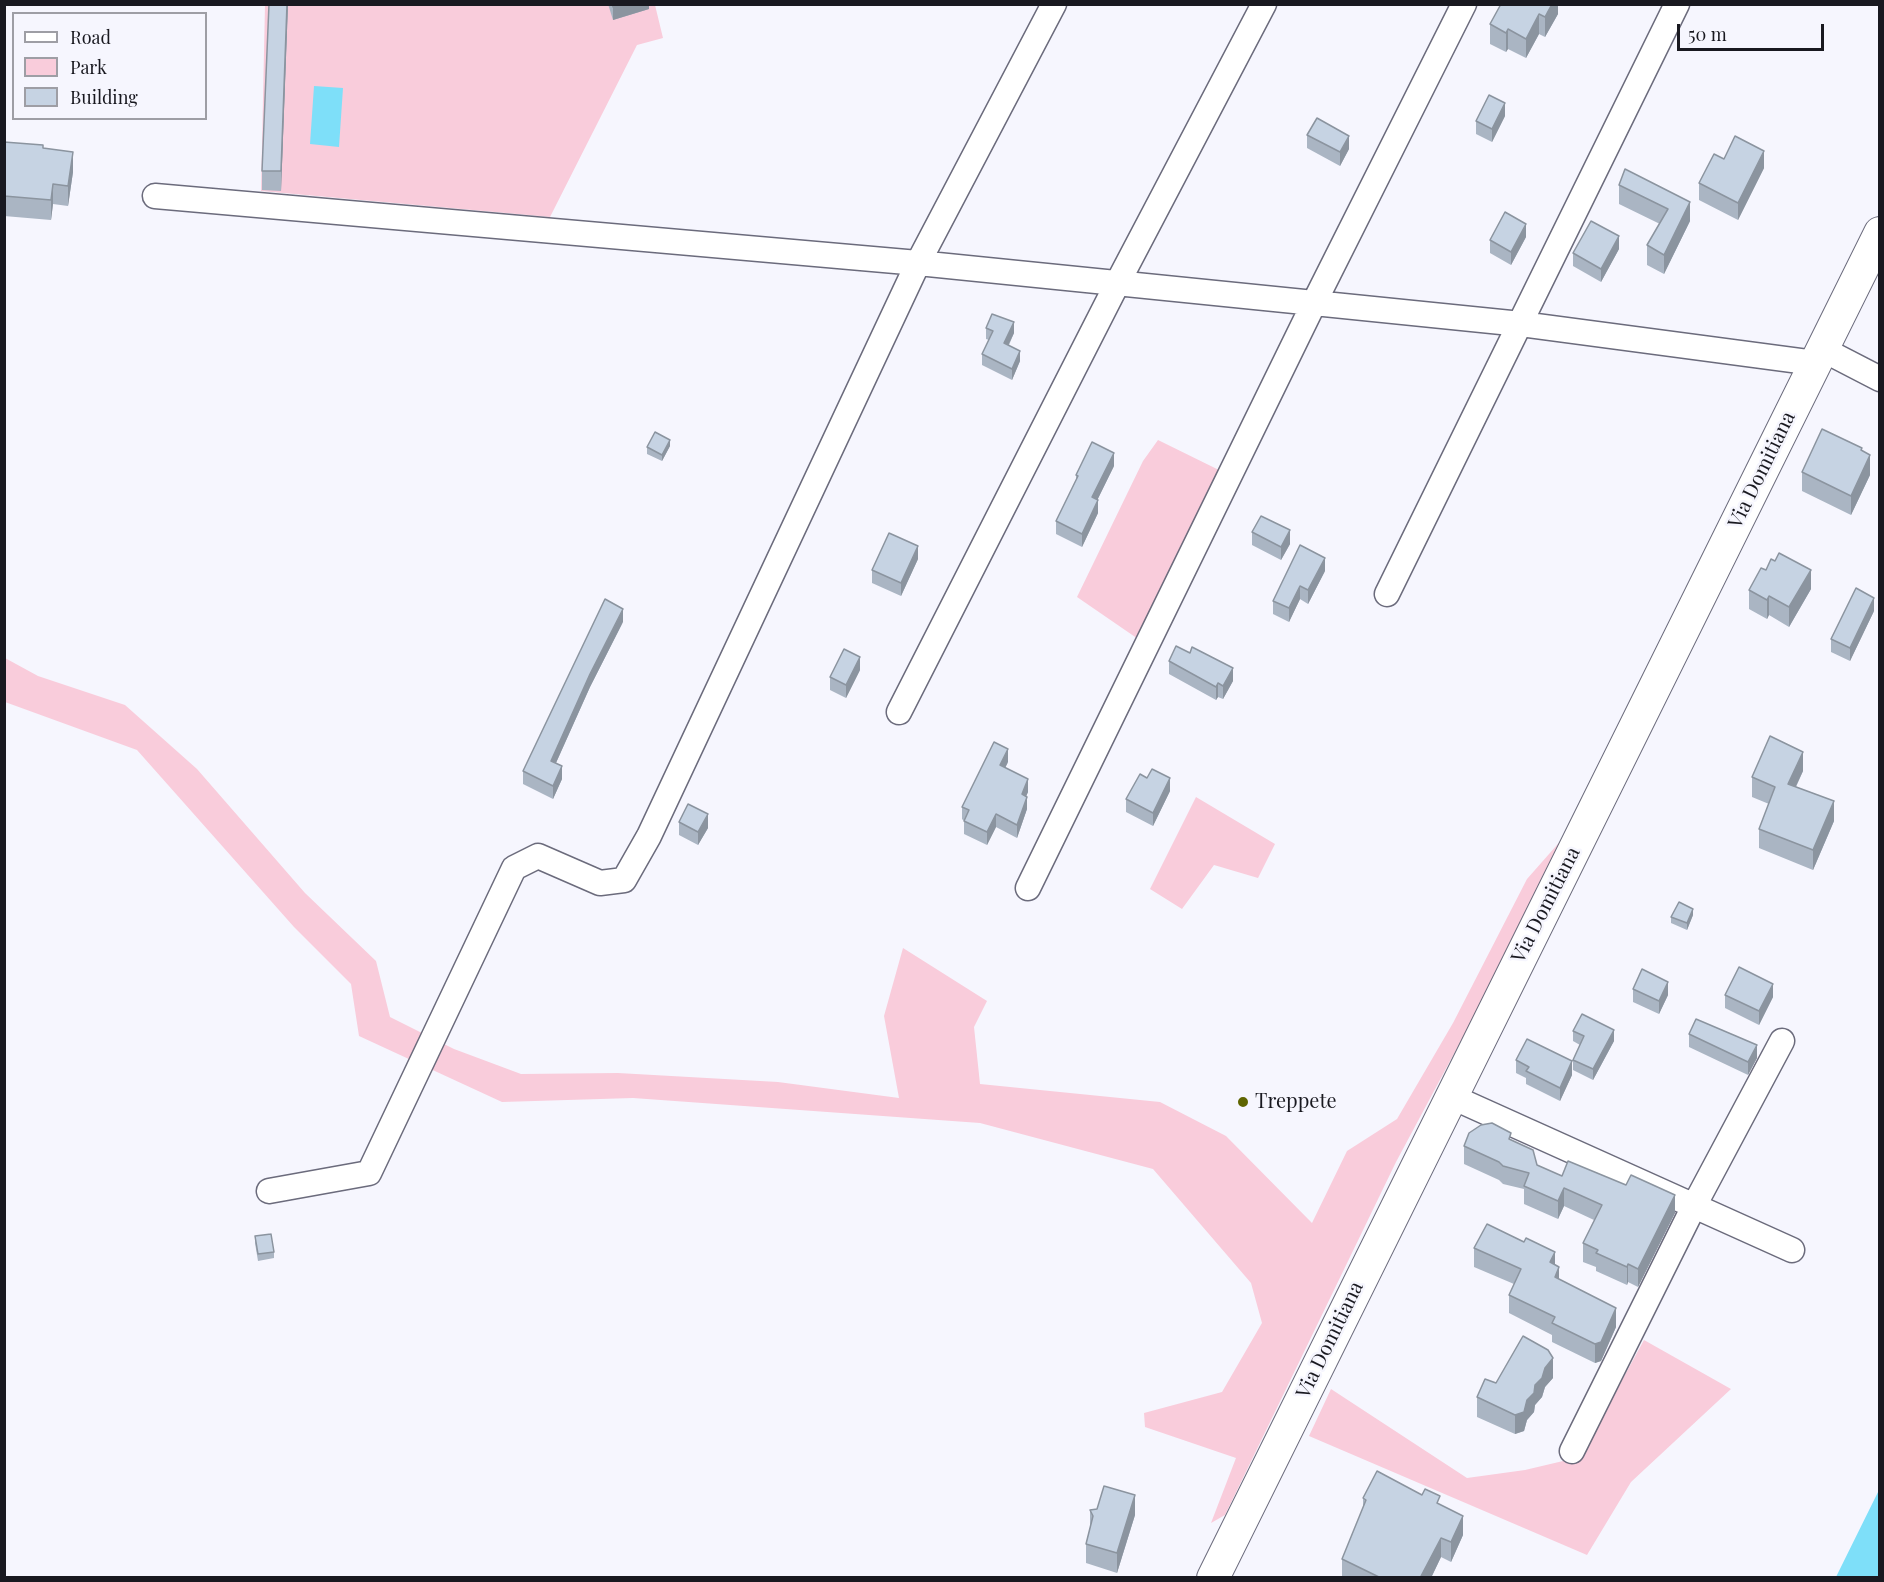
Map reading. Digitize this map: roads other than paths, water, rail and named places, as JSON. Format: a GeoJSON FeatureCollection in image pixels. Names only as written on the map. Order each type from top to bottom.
{"type":"FeatureCollection","features":[{"type":"Feature","properties":{"kind":"main road","name":"Via Domitiana"},"geometry":{"type":"LineString","coordinates":[[1213,1578],[1450,1096],[1880,233]]}},
{"type":"Feature","properties":{"kind":"street"},"geometry":{"type":"LineString","coordinates":[[269,1191],[369,1173],[514,868],[538,856],[600,883],[624,880],[649,836],[918,263],[1054,4]]}},
{"type":"Feature","properties":{"kind":"street"},"geometry":{"type":"LineString","coordinates":[[899,712],[1117,284],[1264,4]]}},
{"type":"Feature","properties":{"kind":"street"},"geometry":{"type":"LineString","coordinates":[[1028,888],[1314,303],[1464,4]]}},
{"type":"Feature","properties":{"kind":"street"},"geometry":{"type":"LineString","coordinates":[[1387,594],[1677,4]]}},
{"type":"Feature","properties":{"kind":"street"},"geometry":{"type":"LineString","coordinates":[[155,196],[918,263],[1521,324],[1818,356],[1880,379]]}},
{"type":"Feature","properties":{"kind":"street"},"geometry":{"type":"LineString","coordinates":[[1572,1451],[1694,1206],[1782,1041]]}},
{"type":"Feature","properties":{"kind":"street"},"geometry":{"type":"LineString","coordinates":[[1450,1096],[1791,1250]]}},
{"type":"Feature","properties":{"kind":"water"},"geometry":{"type":"Polygon","coordinates":[[[314,86],[343,88],[339,147],[310,144],[314,86]]]}},
{"type":"Feature","properties":{"kind":"water"},"geometry":{"type":"Polygon","coordinates":[[[1879,1490],[1879,1577],[1836,1577],[1879,1490]]]}},
{"type":"Feature","properties":{"kind":"place","name":"Treppete"},"geometry":{"type":"Point","coordinates":[1243,1102]}}]}
